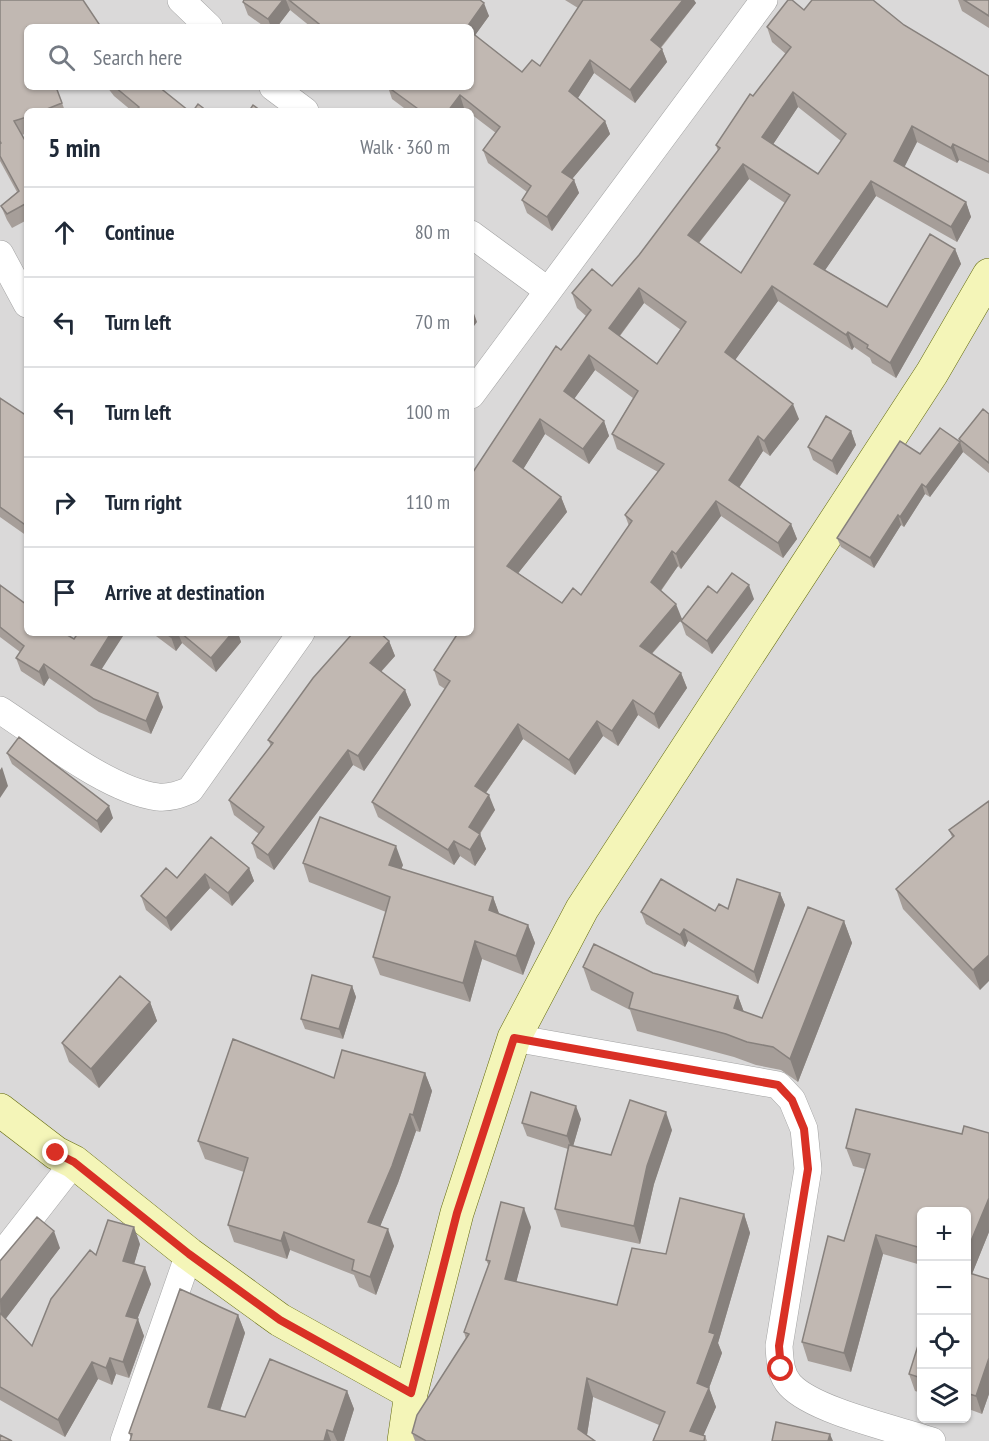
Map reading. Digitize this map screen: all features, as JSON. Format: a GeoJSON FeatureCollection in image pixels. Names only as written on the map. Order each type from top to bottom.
{"type":"FeatureCollection","features":[{"type":"Feature","properties":{"kind":"street"},"geometry":{"type":"LineString","coordinates":[[181,0],[206,24]]}},
{"type":"Feature","properties":{"kind":"street"},"geometry":{"type":"LineString","coordinates":[[474,391],[764,0]]}},
{"type":"Feature","properties":{"kind":"street"},"geometry":{"type":"LineString","coordinates":[[277,90],[301,108]]}},
{"type":"Feature","properties":{"kind":"street"},"geometry":{"type":"LineString","coordinates":[[474,236],[547,290]]}},
{"type":"Feature","properties":{"kind":"street"},"geometry":{"type":"LineString","coordinates":[[0,254],[24,298]]}},
{"type":"Feature","properties":{"kind":"street"},"geometry":{"type":"LineString","coordinates":[[404,1441],[411,1393],[457,1213],[514,1038],[582,909],[932,373],[989,275]]}},
{"type":"Feature","properties":{"kind":"street"},"geometry":{"type":"LineString","coordinates":[[0,710],[99,774],[135,791],[159,797],[176,796],[190,790],[298,636]]}},
{"type":"Feature","properties":{"kind":"street"},"geometry":{"type":"LineString","coordinates":[[514,1038],[778,1085],[792,1100],[804,1129],[808,1169],[779,1346],[781,1369],[790,1385],[813,1402],[932,1441]]}},
{"type":"Feature","properties":{"kind":"street"},"geometry":{"type":"LineString","coordinates":[[0,1110],[56,1153],[74,1162],[189,1254],[280,1320],[411,1393]]}},
{"type":"Feature","properties":{"kind":"street"},"geometry":{"type":"LineString","coordinates":[[0,1257],[74,1162]]}},
{"type":"Feature","properties":{"kind":"street"},"geometry":{"type":"LineString","coordinates":[[123,1441],[189,1254]]}},
{"type":"Feature","properties":{"kind":"shaded area"},"geometry":{"type":"Polygon","coordinates":[[[0,0],[989,0],[989,1441],[0,1441],[0,0]]]}},
{"type":"Feature","properties":{"kind":"building"},"geometry":{"type":"Polygon","coordinates":[[[0,0],[83,0],[99,24],[24,24],[24,90],[57,90],[62,103],[50,108],[24,108],[24,118],[14,121],[24,139],[24,205],[7,214],[1,206],[19,191],[0,156],[0,0]]]}},
{"type":"Feature","properties":{"kind":"building"},"geometry":{"type":"Polygon","coordinates":[[[244,0],[283,0],[268,19],[243,2],[244,0]]]}},
{"type":"Feature","properties":{"kind":"building"},"geometry":{"type":"Polygon","coordinates":[[[289,0],[480,0],[484,3],[469,24],[319,24],[289,0]]]}},
{"type":"Feature","properties":{"kind":"building"},"geometry":{"type":"Polygon","coordinates":[[[583,0],[683,0],[651,40],[662,49],[630,90],[590,60],[569,91],[605,121],[562,172],[574,180],[547,217],[522,200],[531,186],[483,150],[500,127],[460,95],[450,108],[417,108],[392,90],[474,90],[474,34],[522,72],[532,60],[540,66],[583,0]]]}},
{"type":"Feature","properties":{"kind":"building"},"geometry":{"type":"Polygon","coordinates":[[[788,0],[792,0],[804,10],[812,0],[873,0],[904,25],[989,76],[989,162],[953,144],[951,148],[912,126],[894,161],[966,202],[951,227],[871,181],[814,264],[887,307],[930,234],[955,249],[890,363],[867,348],[868,345],[848,332],[846,335],[772,286],[725,352],[793,404],[764,441],[758,436],[729,480],[791,524],[778,543],[716,501],[676,554],[672,551],[651,582],[676,604],[640,646],[681,673],[654,714],[633,700],[612,731],[597,721],[569,760],[518,724],[475,786],[489,795],[469,827],[480,834],[470,850],[454,841],[448,850],[372,802],[450,681],[434,670],[456,636],[474,636],[474,470],[556,346],[561,350],[591,310],[572,293],[592,269],[612,286],[639,255],[720,148],[716,145],[750,94],[753,96],[791,47],[767,27],[788,0]],[[793,92],[762,137],[818,174],[846,134],[793,92]],[[743,164],[688,235],[741,273],[790,195],[743,164]],[[639,288],[609,328],[657,364],[686,322],[639,288]],[[589,355],[564,391],[604,421],[583,449],[540,419],[513,461],[561,497],[507,566],[562,603],[573,588],[581,595],[632,521],[625,515],[664,464],[612,434],[638,391],[589,355]]]}},
{"type":"Feature","properties":{"kind":"building"},"geometry":{"type":"Polygon","coordinates":[[[964,0],[989,0],[989,16],[964,0]]]}},
{"type":"Feature","properties":{"kind":"building"},"geometry":{"type":"Polygon","coordinates":[[[119,90],[163,90],[185,108],[138,108],[119,90]]]}},
{"type":"Feature","properties":{"kind":"building"},"geometry":{"type":"Polygon","coordinates":[[[0,398],[24,414],[24,524],[0,507],[0,398]]]}},
{"type":"Feature","properties":{"kind":"building"},"geometry":{"type":"Polygon","coordinates":[[[983,409],[989,414],[989,463],[959,439],[983,409]]]}},
{"type":"Feature","properties":{"kind":"building"},"geometry":{"type":"Polygon","coordinates":[[[826,416],[851,431],[832,461],[808,447],[826,416]]]}},
{"type":"Feature","properties":{"kind":"building"},"geometry":{"type":"Polygon","coordinates":[[[940,428],[960,442],[926,487],[922,484],[900,517],[898,515],[870,558],[837,538],[900,441],[920,454],[940,428]]]}},
{"type":"Feature","properties":{"kind":"building"},"geometry":{"type":"Polygon","coordinates":[[[732,573],[749,585],[707,641],[681,621],[708,586],[717,593],[732,573]]]}},
{"type":"Feature","properties":{"kind":"building"},"geometry":{"type":"Polygon","coordinates":[[[0,585],[24,603],[24,636],[69,636],[74,639],[76,636],[109,636],[91,665],[158,693],[146,721],[94,699],[44,664],[39,672],[16,658],[24,646],[0,627],[0,585]]]}},
{"type":"Feature","properties":{"kind":"building"},"geometry":{"type":"Polygon","coordinates":[[[185,636],[229,636],[211,658],[185,636]]]}},
{"type":"Feature","properties":{"kind":"building"},"geometry":{"type":"Polygon","coordinates":[[[350,636],[383,636],[389,641],[370,663],[405,690],[358,756],[348,750],[268,855],[252,843],[264,827],[229,800],[273,743],[268,740],[313,678],[350,636]]]}},
{"type":"Feature","properties":{"kind":"building"},"geometry":{"type":"Polygon","coordinates":[[[19,737],[109,806],[97,821],[7,753],[19,737]]]}},
{"type":"Feature","properties":{"kind":"building"},"geometry":{"type":"Polygon","coordinates":[[[989,801],[989,955],[973,970],[896,889],[954,836],[949,830],[989,801]]]}},
{"type":"Feature","properties":{"kind":"building"},"geometry":{"type":"Polygon","coordinates":[[[320,817],[396,846],[389,865],[493,897],[489,910],[528,925],[516,956],[475,941],[463,983],[373,957],[390,897],[303,863],[320,817]]]}},
{"type":"Feature","properties":{"kind":"building"},"geometry":{"type":"Polygon","coordinates":[[[211,837],[249,868],[228,893],[205,874],[166,918],[141,896],[166,868],[177,878],[211,837]]]}},
{"type":"Feature","properties":{"kind":"building"},"geometry":{"type":"Polygon","coordinates":[[[661,879],[715,911],[719,904],[728,909],[737,879],[780,893],[754,972],[684,929],[680,935],[641,912],[661,879]]]}},
{"type":"Feature","properties":{"kind":"building"},"geometry":{"type":"Polygon","coordinates":[[[808,907],[844,921],[790,1059],[773,1047],[747,1042],[726,1034],[629,1008],[633,993],[583,967],[594,944],[653,973],[738,996],[734,1008],[762,1018],[808,907]]]}},
{"type":"Feature","properties":{"kind":"building"},"geometry":{"type":"Polygon","coordinates":[[[312,975],[352,986],[339,1029],[301,1019],[312,975]]]}},
{"type":"Feature","properties":{"kind":"building"},"geometry":{"type":"Polygon","coordinates":[[[120,976],[150,1002],[91,1069],[62,1043],[120,976]]]}},
{"type":"Feature","properties":{"kind":"building"},"geometry":{"type":"Polygon","coordinates":[[[233,1039],[334,1078],[342,1050],[425,1073],[413,1115],[410,1114],[392,1166],[368,1222],[388,1229],[370,1277],[352,1270],[354,1260],[284,1232],[281,1241],[228,1225],[248,1158],[198,1141],[233,1039]]]}},
{"type":"Feature","properties":{"kind":"building"},"geometry":{"type":"Polygon","coordinates":[[[531,1092],[576,1106],[567,1136],[522,1123],[531,1092]]]}},
{"type":"Feature","properties":{"kind":"building"},"geometry":{"type":"Polygon","coordinates":[[[630,1100],[666,1112],[647,1166],[634,1226],[555,1209],[569,1145],[611,1155],[630,1100]]]}},
{"type":"Feature","properties":{"kind":"building"},"geometry":{"type":"Polygon","coordinates":[[[856,1109],[962,1134],[964,1126],[989,1133],[989,1198],[971,1241],[971,1207],[917,1207],[917,1247],[876,1235],[844,1353],[802,1342],[828,1236],[844,1241],[870,1154],[846,1148],[856,1109]]]}},
{"type":"Feature","properties":{"kind":"building"},"geometry":{"type":"Polygon","coordinates":[[[680,1198],[744,1214],[709,1332],[715,1334],[697,1383],[709,1388],[690,1431],[705,1436],[704,1441],[653,1441],[665,1412],[587,1378],[578,1429],[595,1441],[426,1441],[412,1433],[417,1415],[469,1334],[464,1332],[490,1261],[486,1260],[501,1202],[524,1208],[505,1279],[617,1305],[632,1248],[666,1254],[680,1198]]]}},
{"type":"Feature","properties":{"kind":"building"},"geometry":{"type":"Polygon","coordinates":[[[37,1217],[54,1231],[0,1301],[0,1261],[37,1217]]]}},
{"type":"Feature","properties":{"kind":"building"},"geometry":{"type":"Polygon","coordinates":[[[108,1220],[134,1227],[123,1261],[145,1267],[126,1316],[138,1319],[123,1362],[110,1358],[106,1368],[92,1362],[58,1420],[0,1387],[0,1313],[32,1346],[51,1299],[90,1250],[96,1255],[108,1220]]]}},
{"type":"Feature","properties":{"kind":"building"},"geometry":{"type":"Polygon","coordinates":[[[971,1274],[989,1279],[989,1358],[976,1396],[971,1394],[971,1274]]]}},
{"type":"Feature","properties":{"kind":"building"},"geometry":{"type":"Polygon","coordinates":[[[180,1289],[238,1315],[208,1407],[245,1417],[270,1359],[347,1391],[333,1432],[327,1430],[324,1441],[130,1441],[132,1434],[129,1433],[180,1289]]]}},
{"type":"Feature","properties":{"kind":"building"},"geometry":{"type":"Polygon","coordinates":[[[917,1349],[917,1377],[909,1374],[917,1349]]]}},
{"type":"Feature","properties":{"kind":"building"},"geometry":{"type":"Polygon","coordinates":[[[776,1422],[830,1434],[828,1441],[772,1441],[776,1422]]]}},
{"type":"Feature","properties":{"kind":"building"},"geometry":{"type":"Polygon","coordinates":[[[0,1435],[12,1441],[0,1441],[0,1435]]]}},
{"type":"Feature","properties":{"kind":"route"},"geometry":{"type":"LineString","coordinates":[[56,1153],[74,1162],[189,1254],[280,1320],[411,1393],[457,1213],[514,1038],[778,1085],[792,1100],[804,1129],[808,1169],[779,1346],[781,1369]]}}]}
